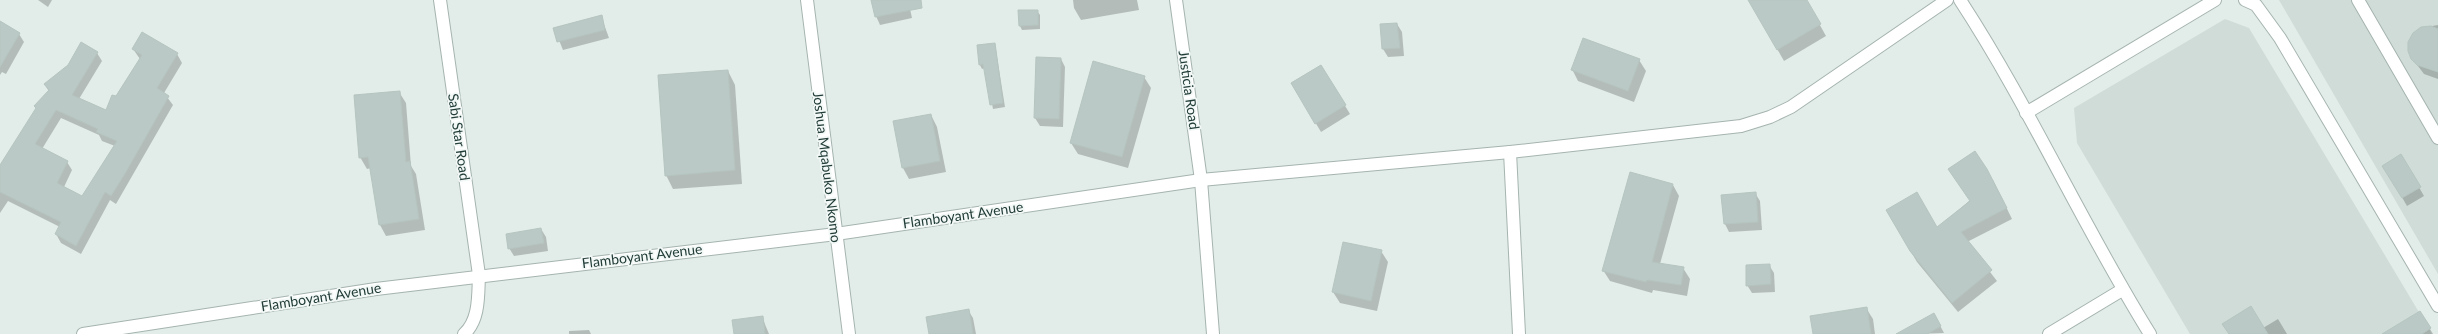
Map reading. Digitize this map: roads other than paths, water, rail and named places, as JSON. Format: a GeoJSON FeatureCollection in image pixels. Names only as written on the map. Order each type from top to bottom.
{"type":"FeatureCollection","features":[{"type":"Feature","properties":{"kind":"street","name":"Sabi Star Road"},"geometry":{"type":"LineString","coordinates":[[440,0],[479,275],[477,310],[469,330],[464,334]]}},
{"type":"Feature","properties":{"kind":"street","name":"Joshua Mqabuko Nkomo"},"geometry":{"type":"LineString","coordinates":[[807,0],[849,334]]}},
{"type":"Feature","properties":{"kind":"street","name":"Justicia Road"},"geometry":{"type":"LineString","coordinates":[[1176,0],[1201,180],[1213,334]]}},
{"type":"Feature","properties":{"kind":"street","name":"Flamboyant Avenue"},"geometry":{"type":"LineString","coordinates":[[83,334],[376,288],[836,234],[1201,180],[1510,152],[1741,126],[1770,117],[1790,106],[1947,0]]}},
{"type":"Feature","properties":{"kind":"street"},"geometry":{"type":"LineString","coordinates":[[1960,0],[1990,46],[2122,290],[2150,334]]}},
{"type":"Feature","properties":{"kind":"street"},"geometry":{"type":"LineString","coordinates":[[2026,113],[2216,0]]}},
{"type":"Feature","properties":{"kind":"street"},"geometry":{"type":"LineString","coordinates":[[2245,0],[2256,5],[2280,38],[2438,306]]}},
{"type":"Feature","properties":{"kind":"street"},"geometry":{"type":"LineString","coordinates":[[2358,0],[2438,138]]}},
{"type":"Feature","properties":{"kind":"street"},"geometry":{"type":"LineString","coordinates":[[1510,152],[1519,334]]}},
{"type":"Feature","properties":{"kind":"street"},"geometry":{"type":"LineString","coordinates":[[2049,334],[2122,290]]}}]}
